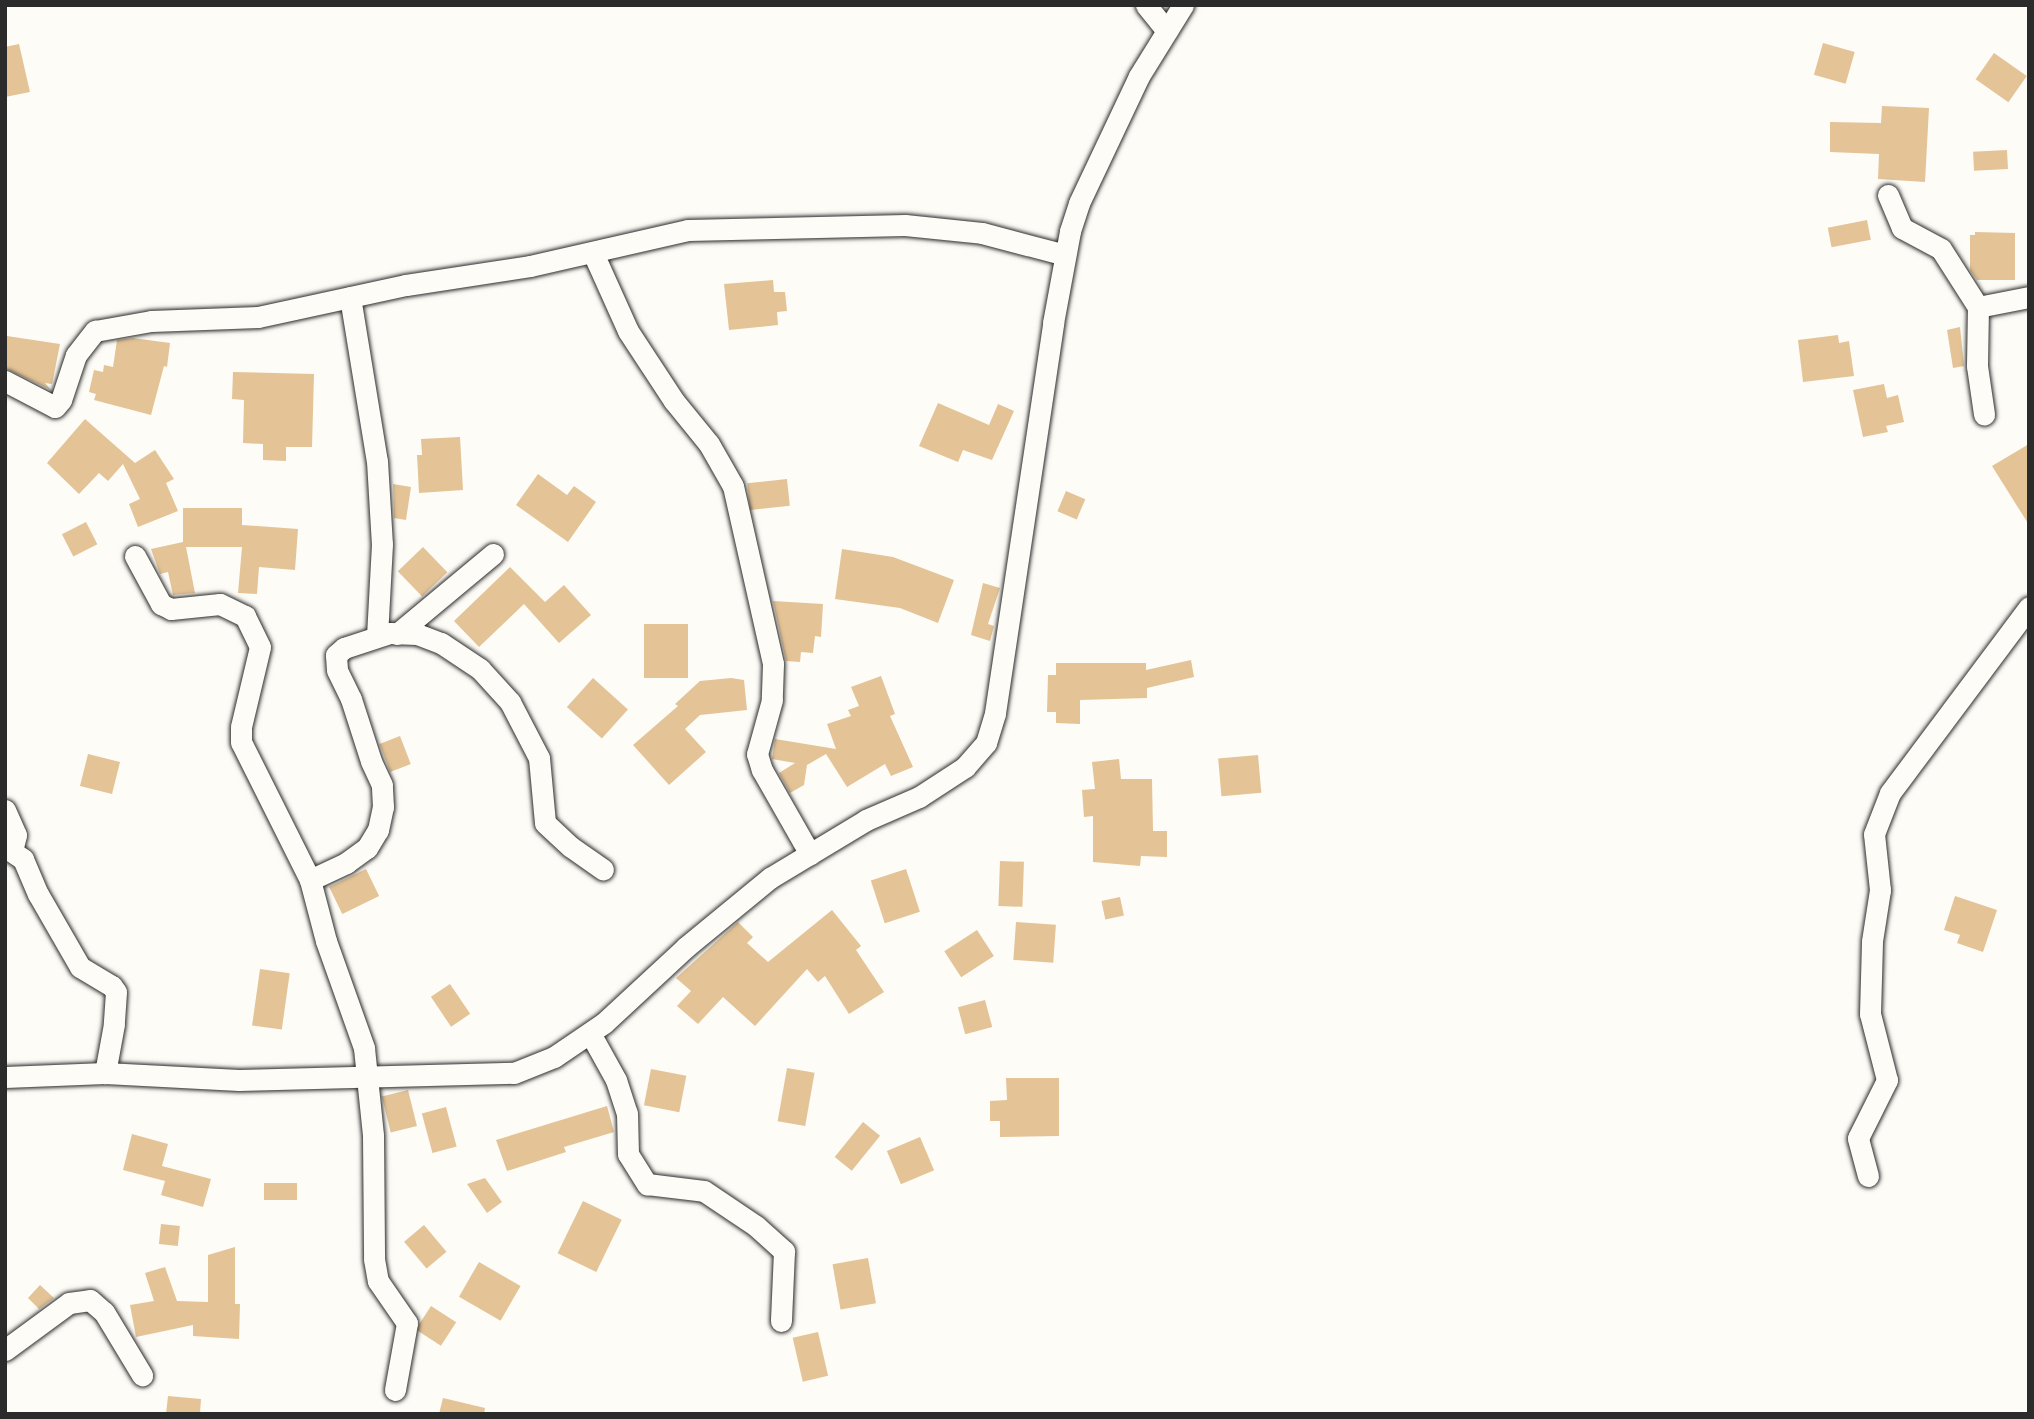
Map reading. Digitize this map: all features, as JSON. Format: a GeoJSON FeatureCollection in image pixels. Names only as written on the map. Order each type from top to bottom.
{"type":"FeatureCollection","features":[{"type":"Feature","properties":{"kind":"street"},"geometry":{"type":"LineString","coordinates":[[1146,5],[1167,31]]}},
{"type":"Feature","properties":{"kind":"street"},"geometry":{"type":"LineString","coordinates":[[5,1077],[104,1073],[239,1080],[514,1073],[554,1057],[590,1033],[770,878],[866,820],[919,797],[965,767],[986,743],[995,713],[1065,255],[1079,203],[1139,76],[1183,5]]}},
{"type":"Feature","properties":{"kind":"street"},"geometry":{"type":"LineString","coordinates":[[1888,195],[1902,228],[1941,249],[1978,307],[1977,366],[1984,414]]}},
{"type":"Feature","properties":{"kind":"street"},"geometry":{"type":"LineString","coordinates":[[5,381],[55,407],[61,400],[76,355],[95,331],[151,321],[258,317],[350,297],[593,253],[661,234],[699,229],[894,225],[960,229],[1065,255]]}},
{"type":"Feature","properties":{"kind":"street"},"geometry":{"type":"LineString","coordinates":[[593,253],[628,331],[674,401],[709,444],[733,486],[773,664],[772,700],[757,754],[762,770],[810,854]]}},
{"type":"Feature","properties":{"kind":"street"},"geometry":{"type":"LineString","coordinates":[[350,297],[377,461],[387,635]]}},
{"type":"Feature","properties":{"kind":"street"},"geometry":{"type":"LineString","coordinates":[[1978,307],[2029,297]]}},
{"type":"Feature","properties":{"kind":"street"},"geometry":{"type":"LineString","coordinates":[[387,635],[493,554]]}},
{"type":"Feature","properties":{"kind":"street"},"geometry":{"type":"LineString","coordinates":[[135,556],[161,604],[172,609],[220,604],[245,616],[260,647],[241,727],[242,742],[310,880],[326,941],[364,1048],[373,1135],[374,1259],[378,1281],[407,1323],[395,1391]]}},
{"type":"Feature","properties":{"kind":"street"},"geometry":{"type":"LineString","coordinates":[[1868,1176],[1858,1138],[1886,1080],[1870,1014],[1872,941],[1880,890],[1874,834],[1890,793],[2029,607]]}},
{"type":"Feature","properties":{"kind":"street"},"geometry":{"type":"LineString","coordinates":[[310,880],[346,863],[367,848],[378,830],[383,807],[382,785],[371,761],[351,699],[337,670],[336,656],[344,648],[387,635],[417,634],[441,643],[480,669],[510,702],[539,758],[541,805],[545,824],[571,847],[603,869]]}},
{"type":"Feature","properties":{"kind":"street"},"geometry":{"type":"LineString","coordinates":[[5,810],[16,835],[9,849],[23,859],[44,906],[80,967],[112,986],[116,992],[114,1024],[104,1073]]}},
{"type":"Feature","properties":{"kind":"street"},"geometry":{"type":"LineString","coordinates":[[590,1033],[616,1080],[627,1113],[628,1154],[647,1184],[704,1191],[756,1226],[783,1251],[781,1321]]}},
{"type":"Feature","properties":{"kind":"street"},"geometry":{"type":"LineString","coordinates":[[5,1350],[69,1303],[90,1300],[104,1312],[142,1375]]}},
{"type":"Feature","properties":{"kind":"building"},"geometry":{"type":"Polygon","coordinates":[[[1823,43],[1855,52],[1846,84],[1814,75],[1823,43]]]}},
{"type":"Feature","properties":{"kind":"building"},"geometry":{"type":"Polygon","coordinates":[[[19,44],[30,92],[5,97],[5,47],[19,44]]]}},
{"type":"Feature","properties":{"kind":"building"},"geometry":{"type":"Polygon","coordinates":[[[1994,53],[2027,76],[2008,102],[1976,79],[1994,53]]]}},
{"type":"Feature","properties":{"kind":"building"},"geometry":{"type":"Polygon","coordinates":[[[1882,106],[1929,108],[1925,182],[1878,179],[1879,154],[1830,152],[1830,122],[1881,123],[1882,106]]]}},
{"type":"Feature","properties":{"kind":"building"},"geometry":{"type":"Polygon","coordinates":[[[2007,150],[2008,169],[1974,171],[1973,152],[2007,150]]]}},
{"type":"Feature","properties":{"kind":"building"},"geometry":{"type":"Polygon","coordinates":[[[1867,220],[1871,240],[1832,247],[1828,228],[1867,220]]]}},
{"type":"Feature","properties":{"kind":"building"},"geometry":{"type":"Polygon","coordinates":[[[1975,232],[2015,233],[2015,280],[1977,280],[1970,270],[1970,235],[1975,235],[1975,232]]]}},
{"type":"Feature","properties":{"kind":"building"},"geometry":{"type":"Polygon","coordinates":[[[773,280],[774,292],[785,292],[787,311],[777,312],[778,325],[729,330],[724,284],[773,280]]]}},
{"type":"Feature","properties":{"kind":"building"},"geometry":{"type":"Polygon","coordinates":[[[1960,327],[1964,366],[1953,368],[1947,330],[1960,327]]]}},
{"type":"Feature","properties":{"kind":"building"},"geometry":{"type":"Polygon","coordinates":[[[1838,335],[1839,343],[1849,341],[1854,376],[1803,382],[1798,340],[1838,335]]]}},
{"type":"Feature","properties":{"kind":"building"},"geometry":{"type":"Polygon","coordinates":[[[7,336],[60,344],[52,384],[45,383],[51,390],[5,368],[7,336]]]}},
{"type":"Feature","properties":{"kind":"building"},"geometry":{"type":"Polygon","coordinates":[[[133,338],[170,343],[167,367],[164,366],[151,415],[94,400],[96,394],[89,392],[94,370],[103,372],[104,365],[113,367],[117,340],[133,338]]]}},
{"type":"Feature","properties":{"kind":"building"},"geometry":{"type":"Polygon","coordinates":[[[233,372],[314,374],[312,447],[286,447],[286,461],[263,460],[263,444],[243,443],[244,400],[232,399],[233,372]]]}},
{"type":"Feature","properties":{"kind":"building"},"geometry":{"type":"Polygon","coordinates":[[[1884,384],[1887,398],[1898,395],[1904,422],[1886,426],[1888,432],[1863,437],[1853,390],[1884,384]]]}},
{"type":"Feature","properties":{"kind":"building"},"geometry":{"type":"Polygon","coordinates":[[[938,403],[989,425],[998,404],[1014,411],[992,460],[963,450],[958,462],[919,446],[938,403]]]}},
{"type":"Feature","properties":{"kind":"building"},"geometry":{"type":"Polygon","coordinates":[[[85,419],[135,463],[155,450],[174,479],[166,483],[178,511],[138,527],[129,504],[140,499],[123,464],[108,481],[99,473],[79,494],[47,463],[85,419]]]}},
{"type":"Feature","properties":{"kind":"building"},"geometry":{"type":"Polygon","coordinates":[[[460,437],[463,490],[419,493],[417,455],[422,455],[421,439],[460,437]]]}},
{"type":"Feature","properties":{"kind":"building"},"geometry":{"type":"Polygon","coordinates":[[[2029,444],[2029,525],[1992,466],[2029,444]]]}},
{"type":"Feature","properties":{"kind":"building"},"geometry":{"type":"Polygon","coordinates":[[[538,474],[567,495],[574,486],[596,502],[568,542],[516,505],[538,474]]]}},
{"type":"Feature","properties":{"kind":"building"},"geometry":{"type":"Polygon","coordinates":[[[787,479],[790,506],[750,510],[747,483],[787,479]]]}},
{"type":"Feature","properties":{"kind":"building"},"geometry":{"type":"Polygon","coordinates":[[[393,484],[411,487],[406,520],[394,518],[393,484]]]}},
{"type":"Feature","properties":{"kind":"building"},"geometry":{"type":"Polygon","coordinates":[[[1066,491],[1085,499],[1077,519],[1057,511],[1066,491]]]}},
{"type":"Feature","properties":{"kind":"building"},"geometry":{"type":"Polygon","coordinates":[[[183,508],[242,508],[242,525],[298,529],[295,570],[259,567],[257,594],[238,593],[242,547],[186,547],[195,593],[173,595],[168,572],[160,574],[151,549],[183,542],[183,508]]]}},
{"type":"Feature","properties":{"kind":"building"},"geometry":{"type":"Polygon","coordinates":[[[86,522],[97,544],[73,557],[62,534],[86,522]]]}},
{"type":"Feature","properties":{"kind":"building"},"geometry":{"type":"Polygon","coordinates":[[[423,547],[447,572],[422,596],[398,571],[423,547]]]}},
{"type":"Feature","properties":{"kind":"building"},"geometry":{"type":"Polygon","coordinates":[[[842,549],[893,557],[954,580],[938,623],[900,608],[835,599],[842,549]]]}},
{"type":"Feature","properties":{"kind":"building"},"geometry":{"type":"Polygon","coordinates":[[[510,567],[545,602],[564,585],[591,615],[559,643],[524,604],[479,647],[454,621],[510,567]]]}},
{"type":"Feature","properties":{"kind":"building"},"geometry":{"type":"Polygon","coordinates":[[[983,583],[1000,588],[988,624],[994,626],[990,641],[971,635],[983,583]]]}},
{"type":"Feature","properties":{"kind":"building"},"geometry":{"type":"Polygon","coordinates":[[[773,601],[823,604],[821,637],[815,636],[813,653],[801,652],[800,662],[786,661],[773,601]]]}},
{"type":"Feature","properties":{"kind":"building"},"geometry":{"type":"Polygon","coordinates":[[[644,624],[688,624],[688,678],[644,678],[644,624]]]}},
{"type":"Feature","properties":{"kind":"building"},"geometry":{"type":"Polygon","coordinates":[[[1191,660],[1194,677],[1147,688],[1147,698],[1080,700],[1080,724],[1056,723],[1056,712],[1047,712],[1048,675],[1056,675],[1056,663],[1146,663],[1146,670],[1191,660]]]}},
{"type":"Feature","properties":{"kind":"building"},"geometry":{"type":"Polygon","coordinates":[[[881,676],[895,714],[890,716],[913,767],[891,776],[885,764],[847,787],[826,754],[807,765],[804,785],[790,793],[779,773],[795,763],[772,759],[775,739],[836,749],[827,724],[851,716],[848,710],[859,706],[851,687],[881,676]]]}},
{"type":"Feature","properties":{"kind":"building"},"geometry":{"type":"Polygon","coordinates":[[[593,678],[628,709],[602,738],[567,707],[593,678]]]}},
{"type":"Feature","properties":{"kind":"building"},"geometry":{"type":"Polygon","coordinates":[[[731,678],[744,680],[747,710],[700,715],[685,729],[706,752],[669,785],[633,745],[678,706],[675,704],[700,681],[731,678]]]}},
{"type":"Feature","properties":{"kind":"building"},"geometry":{"type":"Polygon","coordinates":[[[400,736],[411,764],[390,772],[379,744],[400,736]]]}},
{"type":"Feature","properties":{"kind":"building"},"geometry":{"type":"Polygon","coordinates":[[[88,754],[120,762],[112,794],[80,786],[88,754]]]}},
{"type":"Feature","properties":{"kind":"building"},"geometry":{"type":"Polygon","coordinates":[[[1258,755],[1261,793],[1221,796],[1218,758],[1258,755]]]}},
{"type":"Feature","properties":{"kind":"building"},"geometry":{"type":"Polygon","coordinates":[[[1119,759],[1121,779],[1152,779],[1153,831],[1167,831],[1167,857],[1141,856],[1140,866],[1093,862],[1093,816],[1084,817],[1082,790],[1095,789],[1092,762],[1119,759]]]}},
{"type":"Feature","properties":{"kind":"building"},"geometry":{"type":"Polygon","coordinates":[[[1000,861],[1024,862],[1022,907],[998,906],[1000,861]]]}},
{"type":"Feature","properties":{"kind":"building"},"geometry":{"type":"Polygon","coordinates":[[[366,869],[379,896],[342,914],[329,887],[366,869]]]}},
{"type":"Feature","properties":{"kind":"building"},"geometry":{"type":"Polygon","coordinates":[[[906,869],[920,912],[885,923],[871,880],[906,869]]]}},
{"type":"Feature","properties":{"kind":"building"},"geometry":{"type":"Polygon","coordinates":[[[1955,896],[1997,910],[1983,952],[1957,943],[1960,935],[1944,930],[1955,896]]]}},
{"type":"Feature","properties":{"kind":"building"},"geometry":{"type":"Polygon","coordinates":[[[1120,897],[1124,916],[1105,920],[1101,901],[1120,897]]]}},
{"type":"Feature","properties":{"kind":"building"},"geometry":{"type":"Polygon","coordinates":[[[832,910],[861,946],[856,950],[884,992],[849,1014],[825,976],[818,982],[807,969],[755,1026],[723,997],[698,1024],[677,1006],[691,991],[676,978],[738,922],[753,937],[747,943],[768,962],[832,910]]]}},
{"type":"Feature","properties":{"kind":"building"},"geometry":{"type":"Polygon","coordinates":[[[1016,922],[1056,925],[1053,963],[1013,960],[1016,922]]]}},
{"type":"Feature","properties":{"kind":"building"},"geometry":{"type":"Polygon","coordinates":[[[977,930],[994,956],[961,977],[944,951],[977,930]]]}},
{"type":"Feature","properties":{"kind":"building"},"geometry":{"type":"Polygon","coordinates":[[[260,969],[290,973],[282,1030],[252,1025],[260,969]]]}},
{"type":"Feature","properties":{"kind":"building"},"geometry":{"type":"Polygon","coordinates":[[[450,984],[470,1014],[451,1027],[431,997],[450,984]]]}},
{"type":"Feature","properties":{"kind":"building"},"geometry":{"type":"Polygon","coordinates":[[[985,1000],[992,1027],[965,1034],[958,1007],[985,1000]]]}},
{"type":"Feature","properties":{"kind":"building"},"geometry":{"type":"Polygon","coordinates":[[[787,1068],[815,1073],[805,1126],[778,1121],[787,1068]]]}},
{"type":"Feature","properties":{"kind":"building"},"geometry":{"type":"Polygon","coordinates":[[[651,1069],[686,1076],[679,1112],[644,1105],[651,1069]]]}},
{"type":"Feature","properties":{"kind":"building"},"geometry":{"type":"Polygon","coordinates":[[[1006,1078],[1059,1078],[1059,1136],[1000,1137],[1000,1121],[990,1121],[990,1101],[1007,1100],[1006,1078]]]}},
{"type":"Feature","properties":{"kind":"building"},"geometry":{"type":"Polygon","coordinates":[[[408,1090],[417,1126],[391,1132],[382,1097],[408,1090]]]}},
{"type":"Feature","properties":{"kind":"building"},"geometry":{"type":"Polygon","coordinates":[[[607,1106],[614,1132],[564,1147],[566,1152],[507,1171],[496,1140],[607,1106]]]}},
{"type":"Feature","properties":{"kind":"building"},"geometry":{"type":"Polygon","coordinates":[[[446,1107],[457,1147],[432,1153],[422,1113],[446,1107]]]}},
{"type":"Feature","properties":{"kind":"building"},"geometry":{"type":"Polygon","coordinates":[[[863,1122],[880,1136],[852,1171],[835,1157],[863,1122]]]}},
{"type":"Feature","properties":{"kind":"building"},"geometry":{"type":"Polygon","coordinates":[[[132,1134],[168,1144],[162,1166],[211,1179],[203,1207],[161,1195],[165,1181],[123,1170],[132,1134]]]}},
{"type":"Feature","properties":{"kind":"building"},"geometry":{"type":"Polygon","coordinates":[[[920,1137],[934,1170],[901,1184],[887,1151],[920,1137]]]}},
{"type":"Feature","properties":{"kind":"building"},"geometry":{"type":"Polygon","coordinates":[[[485,1178],[502,1202],[487,1213],[467,1184],[485,1178]]]}},
{"type":"Feature","properties":{"kind":"building"},"geometry":{"type":"Polygon","coordinates":[[[264,1183],[297,1183],[297,1200],[264,1200],[264,1183]]]}},
{"type":"Feature","properties":{"kind":"building"},"geometry":{"type":"Polygon","coordinates":[[[583,1201],[622,1220],[596,1272],[558,1253],[583,1201]]]}},
{"type":"Feature","properties":{"kind":"building"},"geometry":{"type":"Polygon","coordinates":[[[161,1224],[180,1226],[178,1246],[159,1244],[161,1224]]]}},
{"type":"Feature","properties":{"kind":"building"},"geometry":{"type":"Polygon","coordinates":[[[424,1225],[446,1252],[427,1269],[404,1242],[424,1225]]]}},
{"type":"Feature","properties":{"kind":"building"},"geometry":{"type":"Polygon","coordinates":[[[235,1247],[235,1304],[240,1304],[239,1339],[193,1336],[193,1325],[136,1337],[130,1305],[154,1301],[145,1273],[165,1267],[177,1301],[208,1302],[208,1255],[235,1247]]]}},
{"type":"Feature","properties":{"kind":"building"},"geometry":{"type":"Polygon","coordinates":[[[868,1258],[876,1303],[841,1310],[833,1264],[868,1258]]]}},
{"type":"Feature","properties":{"kind":"building"},"geometry":{"type":"Polygon","coordinates":[[[479,1262],[521,1286],[501,1321],[459,1297],[479,1262]]]}},
{"type":"Feature","properties":{"kind":"building"},"geometry":{"type":"Polygon","coordinates":[[[40,1285],[54,1298],[39,1309],[28,1298],[40,1285]]]}},
{"type":"Feature","properties":{"kind":"building"},"geometry":{"type":"Polygon","coordinates":[[[431,1306],[456,1322],[441,1346],[416,1329],[431,1306]]]}},
{"type":"Feature","properties":{"kind":"building"},"geometry":{"type":"Polygon","coordinates":[[[818,1332],[828,1376],[803,1382],[793,1338],[818,1332]]]}},
{"type":"Feature","properties":{"kind":"building"},"geometry":{"type":"Polygon","coordinates":[[[168,1396],[201,1399],[200,1414],[166,1414],[168,1396]]]}},
{"type":"Feature","properties":{"kind":"building"},"geometry":{"type":"Polygon","coordinates":[[[443,1398],[485,1408],[484,1414],[439,1414],[443,1398]]]}}]}
